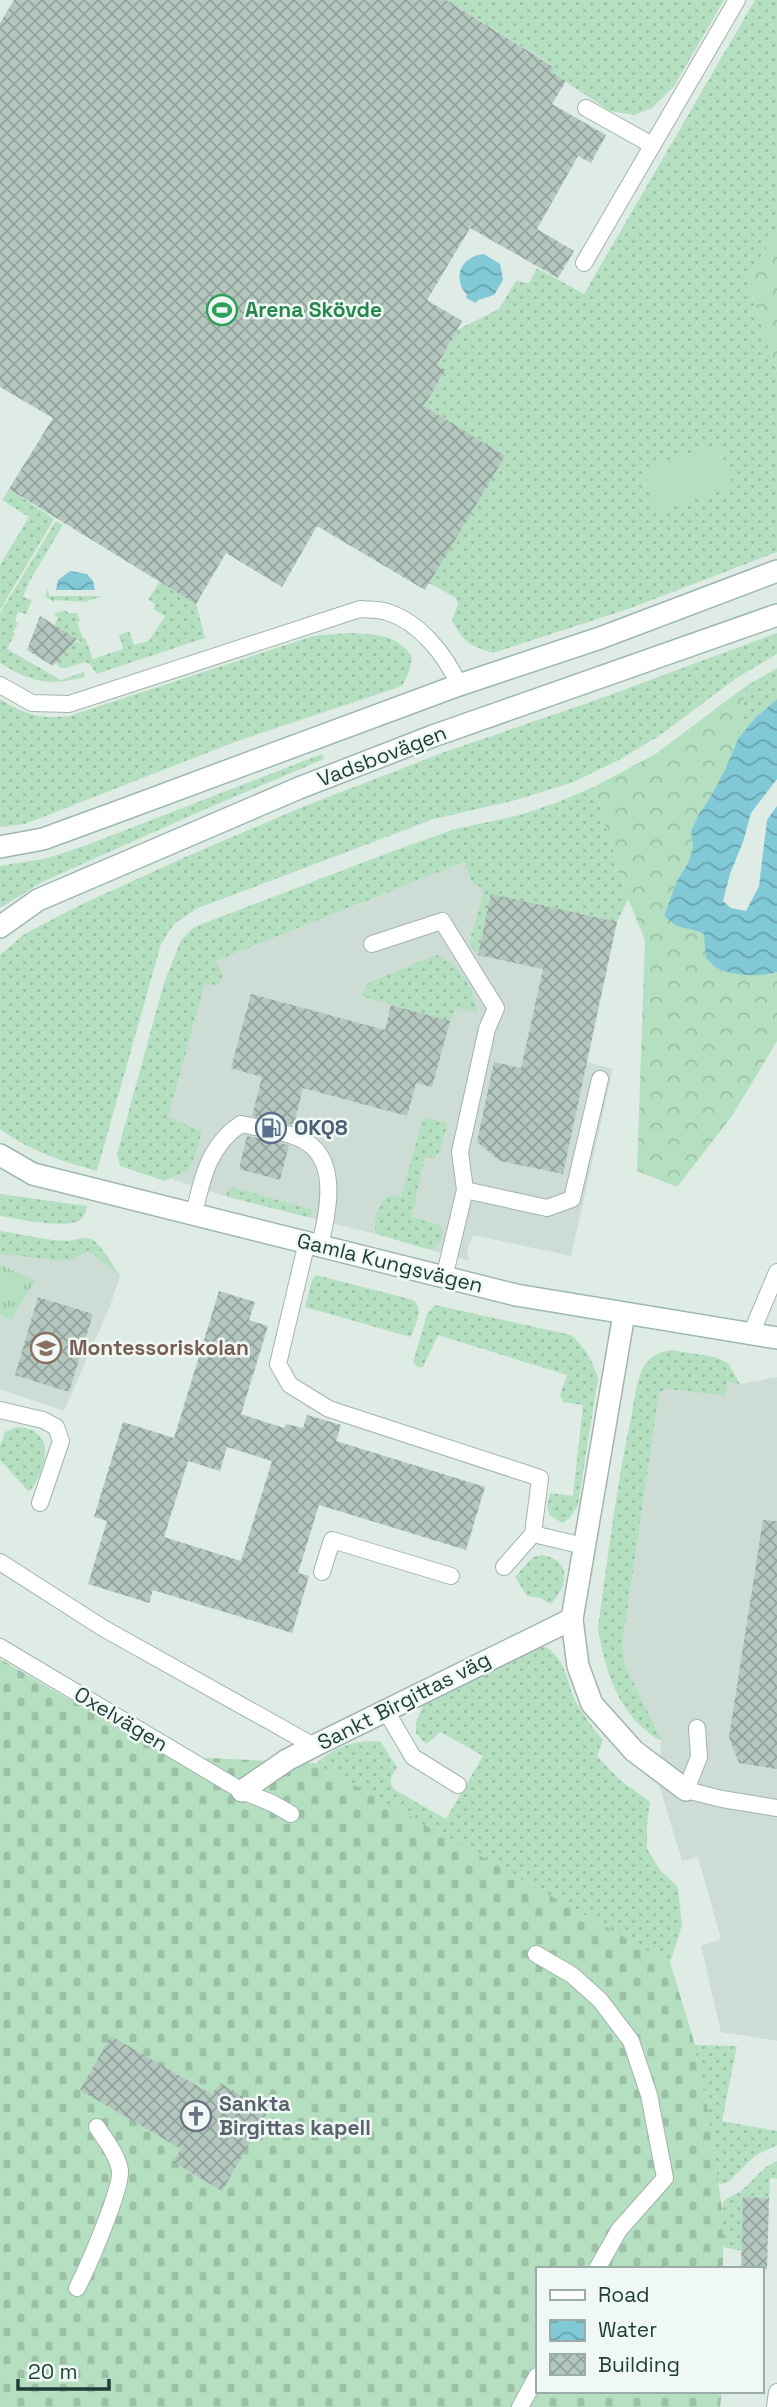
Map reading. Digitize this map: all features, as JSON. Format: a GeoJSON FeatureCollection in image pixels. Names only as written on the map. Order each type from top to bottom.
{"type":"FeatureCollection","features":[{"type":"Feature","properties":{"kind":"street","name":"Vadsbovägen"},"geometry":{"type":"LineString","coordinates":[[0,847],[55,834],[459,685],[600,638],[777,571]]}},
{"type":"Feature","properties":{"kind":"street","name":"Vadsbovägen"},"geometry":{"type":"LineString","coordinates":[[0,927],[38,900],[299,788],[433,736],[777,615]]}},
{"type":"Feature","properties":{"kind":"street","name":"Gamla Kungsvägen"},"geometry":{"type":"LineString","coordinates":[[0,1155],[33,1174]]}},
{"type":"Feature","properties":{"kind":"street","name":"Gamla Kungsvägen"},"geometry":{"type":"LineString","coordinates":[[0,1175],[33,1174],[516,1295],[777,1338]]}},
{"type":"Feature","properties":{"kind":"street"},"geometry":{"type":"LineString","coordinates":[[624,1314],[572,1619],[578,1667],[592,1704],[635,1751],[686,1790]]}},
{"type":"Feature","properties":{"kind":"street","name":"Sankt Birgittas väg"},"geometry":{"type":"LineString","coordinates":[[242,1791],[287,1760],[572,1619]]}},
{"type":"Feature","properties":{"kind":"lane"},"geometry":{"type":"LineString","coordinates":[[584,263],[737,0]]}},
{"type":"Feature","properties":{"kind":"lane"},"geometry":{"type":"LineString","coordinates":[[586,108],[652,145]]}},
{"type":"Feature","properties":{"kind":"lane"},"geometry":{"type":"LineString","coordinates":[[0,685],[32,703],[69,704],[360,609],[387,611],[417,628],[451,667],[459,685]]}},
{"type":"Feature","properties":{"kind":"lane"},"geometry":{"type":"LineString","coordinates":[[372,944],[442,921],[496,1008],[487,1029],[460,1152],[465,1190],[444,1278]]}},
{"type":"Feature","properties":{"kind":"lane"},"geometry":{"type":"LineString","coordinates":[[465,1190],[547,1208],[572,1199],[600,1079]]}},
{"type":"Feature","properties":{"kind":"lane"},"geometry":{"type":"LineString","coordinates":[[194,1213],[206,1165],[227,1133],[241,1124],[299,1138],[317,1149],[326,1170],[328,1213],[313,1243],[278,1364],[290,1385],[328,1409],[540,1478],[533,1534],[504,1567]]}},
{"type":"Feature","properties":{"kind":"lane"},"geometry":{"type":"LineString","coordinates":[[751,1334],[777,1272]]}},
{"type":"Feature","properties":{"kind":"lane"},"geometry":{"type":"LineString","coordinates":[[0,1410],[43,1420],[56,1427],[61,1441],[40,1503]]}},
{"type":"Feature","properties":{"kind":"lane"},"geometry":{"type":"LineString","coordinates":[[533,1534],[584,1546]]}},
{"type":"Feature","properties":{"kind":"lane"},"geometry":{"type":"LineString","coordinates":[[322,1572],[332,1540],[451,1576]]}},
{"type":"Feature","properties":{"kind":"lane"},"geometry":{"type":"LineString","coordinates":[[0,1562],[103,1628],[314,1746]]}},
{"type":"Feature","properties":{"kind":"lane","name":"Oxelvägen"},"geometry":{"type":"LineString","coordinates":[[0,1647],[242,1791],[291,1814]]}},
{"type":"Feature","properties":{"kind":"lane"},"geometry":{"type":"LineString","coordinates":[[386,1711],[412,1757],[458,1785]]}},
{"type":"Feature","properties":{"kind":"lane"},"geometry":{"type":"LineString","coordinates":[[696,1728],[699,1757],[686,1790],[777,1808]]}},
{"type":"Feature","properties":{"kind":"lane"},"geometry":{"type":"LineString","coordinates":[[536,1954],[572,1975],[600,2000],[631,2041],[649,2095],[665,2178],[619,2230],[598,2267]]}},
{"type":"Feature","properties":{"kind":"lane"},"geometry":{"type":"LineString","coordinates":[[77,2288],[102,2234],[120,2173],[115,2154],[97,2127]]}},
{"type":"Feature","properties":{"kind":"lane"},"geometry":{"type":"LineString","coordinates":[[520,2407],[536,2378]]}},
{"type":"Feature","properties":{"kind":"lane"},"geometry":{"type":"LineString","coordinates":[[775,2407],[777,2392]]}},
{"type":"Feature","properties":{"kind":"shaded area"},"geometry":{"type":"Polygon","coordinates":[[[464,862],[472,884],[482,888],[483,893],[469,943],[562,973],[540,983],[521,1068],[494,1062],[500,1161],[563,1174],[587,1062],[613,1069],[571,1256],[473,1235],[467,1250],[469,1261],[431,1250],[437,1247],[433,1223],[412,1218],[425,1157],[440,1152],[448,1124],[423,1118],[401,1198],[374,1226],[376,1234],[311,1218],[313,1210],[232,1187],[227,1193],[228,1197],[171,1179],[188,1170],[202,1131],[168,1117],[205,984],[216,961],[464,862]]]}},
{"type":"Feature","properties":{"kind":"shaded area","name":"Montessoriskolan"},"geometry":{"type":"Polygon","coordinates":[[[89,1250],[120,1276],[110,1306],[64,1411],[0,1389],[0,1254],[89,1250]]]}},
{"type":"Feature","properties":{"kind":"shaded area"},"geometry":{"type":"Polygon","coordinates":[[[777,1377],[777,2041],[721,2032],[701,1946],[721,1939],[698,1857],[682,1861],[660,1788],[661,1739],[626,1667],[622,1647],[659,1393],[666,1389],[724,1396],[727,1380],[740,1384],[777,1377]]]}},
{"type":"Feature","properties":{"kind":"green space"},"geometry":{"type":"Polygon","coordinates":[[[446,0],[724,0],[674,86],[652,108],[634,115],[610,111],[551,72],[554,66],[446,0]]]}},
{"type":"Feature","properties":{"kind":"green space"},"geometry":{"type":"Polygon","coordinates":[[[755,0],[777,0],[777,230],[748,281],[777,372],[777,552],[628,609],[493,653],[478,648],[464,638],[452,620],[458,604],[456,598],[429,583],[504,456],[424,406],[446,371],[437,366],[457,330],[499,309],[516,281],[529,283],[537,268],[584,294],[755,0]]]}},
{"type":"Feature","properties":{"kind":"green space"},"geometry":{"type":"Polygon","coordinates":[[[777,230],[777,372],[748,281],[777,230]]]}},
{"type":"Feature","properties":{"kind":"green space"},"geometry":{"type":"Polygon","coordinates":[[[719,444],[733,487],[657,511],[643,468],[719,444]]]}},
{"type":"Feature","properties":{"kind":"green space"},"geometry":{"type":"Polygon","coordinates":[[[9,489],[54,519],[0,610],[0,565],[29,517],[2,500],[9,489]]]}},
{"type":"Feature","properties":{"kind":"green space"},"geometry":{"type":"Polygon","coordinates":[[[56,521],[63,525],[29,582],[23,597],[32,600],[26,614],[18,612],[15,621],[18,623],[7,649],[61,680],[84,672],[85,677],[51,682],[32,679],[0,663],[0,613],[56,521]]]}},
{"type":"Feature","properties":{"kind":"green space"},"geometry":{"type":"Polygon","coordinates":[[[159,582],[196,603],[205,638],[96,674],[90,664],[85,662],[60,668],[56,663],[75,641],[84,644],[56,626],[58,617],[53,614],[65,610],[68,613],[77,613],[80,621],[77,622],[93,659],[123,649],[119,635],[129,631],[134,645],[149,641],[165,616],[153,609],[155,604],[148,600],[159,582]]]}},
{"type":"Feature","properties":{"kind":"green space"},"geometry":{"type":"Polygon","coordinates":[[[48,589],[49,596],[102,596],[85,602],[54,602],[45,597],[48,589]]]}},
{"type":"Feature","properties":{"kind":"green space"},"geometry":{"type":"Polygon","coordinates":[[[350,633],[392,639],[406,649],[412,657],[402,686],[232,743],[25,824],[0,827],[0,699],[33,715],[69,716],[313,636],[350,633]]]}},
{"type":"Feature","properties":{"kind":"green space"},"geometry":{"type":"Polygon","coordinates":[[[777,633],[777,654],[735,679],[659,736],[617,761],[571,783],[516,800],[434,819],[198,908],[174,924],[161,944],[97,1171],[46,1154],[0,1129],[0,955],[23,935],[78,906],[300,808],[442,753],[602,698],[777,633]]]}},
{"type":"Feature","properties":{"kind":"green space"},"geometry":{"type":"Polygon","coordinates":[[[777,668],[777,699],[755,718],[738,739],[746,686],[777,668]]]}},
{"type":"Feature","properties":{"kind":"green space"},"geometry":{"type":"Polygon","coordinates":[[[746,686],[738,739],[724,772],[691,831],[693,847],[688,863],[677,882],[664,916],[679,927],[704,934],[769,975],[777,972],[777,1041],[732,1116],[677,1187],[637,1171],[645,940],[628,899],[594,787],[657,753],[746,686]]]}},
{"type":"Feature","properties":{"kind":"green space"},"geometry":{"type":"Polygon","coordinates":[[[322,754],[324,759],[42,882],[0,908],[0,866],[48,858],[87,845],[322,754]]]}},
{"type":"Feature","properties":{"kind":"green space"},"geometry":{"type":"Polygon","coordinates":[[[594,787],[628,899],[617,922],[478,955],[469,943],[483,893],[482,888],[472,884],[464,862],[216,961],[223,976],[218,985],[205,984],[168,1117],[202,1131],[196,1154],[188,1170],[165,1181],[120,1166],[117,1154],[164,983],[181,940],[194,927],[455,829],[520,815],[594,787]]]}},
{"type":"Feature","properties":{"kind":"green space"},"geometry":{"type":"Polygon","coordinates":[[[436,955],[452,964],[464,978],[473,995],[477,1013],[456,1008],[450,1021],[361,996],[368,983],[436,955]]]}},
{"type":"Feature","properties":{"kind":"green space"},"geometry":{"type":"Polygon","coordinates":[[[423,1117],[448,1123],[440,1152],[434,1158],[425,1157],[412,1217],[440,1225],[441,1239],[431,1250],[376,1234],[375,1229],[377,1213],[385,1199],[389,1195],[401,1197],[423,1117]]]}},
{"type":"Feature","properties":{"kind":"green space"},"geometry":{"type":"Polygon","coordinates":[[[232,1187],[313,1210],[311,1218],[228,1197],[226,1193],[232,1187]]]}},
{"type":"Feature","properties":{"kind":"green space"},"geometry":{"type":"Polygon","coordinates":[[[0,1194],[87,1206],[84,1216],[77,1221],[57,1224],[31,1221],[0,1216],[0,1194]]]}},
{"type":"Feature","properties":{"kind":"green space"},"geometry":{"type":"Polygon","coordinates":[[[0,1231],[66,1241],[83,1238],[93,1240],[120,1276],[89,1251],[68,1261],[0,1254],[0,1231]]]}},
{"type":"Feature","properties":{"kind":"green space"},"geometry":{"type":"Polygon","coordinates":[[[0,1265],[35,1280],[11,1320],[0,1315],[0,1265]]]}},
{"type":"Feature","properties":{"kind":"green space"},"geometry":{"type":"Polygon","coordinates":[[[316,1275],[413,1300],[419,1312],[411,1337],[305,1307],[312,1280],[316,1275]]]}},
{"type":"Feature","properties":{"kind":"green space"},"geometry":{"type":"Polygon","coordinates":[[[435,1305],[571,1335],[588,1354],[598,1378],[578,1505],[570,1518],[562,1523],[550,1515],[547,1507],[550,1493],[573,1496],[583,1405],[563,1402],[560,1395],[567,1375],[438,1335],[423,1367],[418,1367],[413,1362],[427,1314],[435,1305]]]}},
{"type":"Feature","properties":{"kind":"green space"},"geometry":{"type":"Polygon","coordinates":[[[671,1350],[715,1357],[728,1363],[740,1384],[727,1381],[725,1396],[666,1389],[659,1393],[622,1647],[626,1667],[661,1739],[659,1740],[633,1718],[616,1691],[604,1659],[598,1627],[637,1384],[644,1366],[650,1360],[659,1353],[671,1350]]]}},
{"type":"Feature","properties":{"kind":"green space"},"geometry":{"type":"Polygon","coordinates":[[[17,1427],[30,1429],[44,1442],[44,1462],[29,1492],[0,1460],[0,1446],[5,1432],[17,1427]]]}},
{"type":"Feature","properties":{"kind":"green space"},"geometry":{"type":"Polygon","coordinates":[[[542,1555],[552,1558],[563,1568],[564,1582],[551,1604],[540,1598],[527,1596],[515,1577],[533,1557],[542,1555]]]}},
{"type":"Feature","properties":{"kind":"green space"},"geometry":{"type":"Polygon","coordinates":[[[546,1647],[558,1658],[577,1704],[603,1740],[597,1756],[620,1780],[650,1802],[647,1849],[660,1870],[678,1887],[682,1925],[670,1963],[695,2045],[737,2046],[722,2121],[777,2131],[777,2145],[756,2155],[727,2183],[720,2184],[311,1771],[323,1757],[342,1747],[362,1742],[381,1742],[397,1767],[391,1781],[395,1790],[446,1819],[483,1756],[441,1732],[426,1744],[416,1733],[416,1722],[423,1706],[539,1648],[546,1647]]]}},
{"type":"Feature","properties":{"kind":"green space"},"geometry":{"type":"Polygon","coordinates":[[[0,1659],[166,1756],[315,1763],[670,1963],[692,2035],[708,2110],[723,2215],[723,2267],[536,2267],[536,2393],[722,2393],[720,2407],[0,2407],[0,1659]]]}},
{"type":"Feature","properties":{"kind":"green space"},"geometry":{"type":"Polygon","coordinates":[[[777,2161],[777,2179],[770,2178],[769,2198],[744,2197],[742,2251],[723,2247],[723,2202],[777,2161]]]}},
{"type":"Feature","properties":{"kind":"water"},"geometry":{"type":"Polygon","coordinates":[[[484,254],[500,264],[503,280],[494,295],[476,303],[466,298],[460,281],[461,268],[470,259],[484,254]]]}},
{"type":"Feature","properties":{"kind":"water"},"geometry":{"type":"Polygon","coordinates":[[[70,571],[87,574],[93,581],[95,590],[56,590],[58,580],[70,571]]]}},
{"type":"Feature","properties":{"kind":"water"},"geometry":{"type":"Polygon","coordinates":[[[777,699],[777,779],[751,813],[723,901],[731,908],[746,911],[759,886],[767,820],[777,806],[777,972],[748,975],[715,967],[706,958],[704,934],[680,927],[664,916],[677,881],[688,863],[693,847],[691,831],[724,772],[738,739],[755,718],[777,699]]]}},
{"type":"Feature","properties":{"kind":"building","name":"Arena Skövde"},"geometry":{"type":"Polygon","coordinates":[[[14,0],[446,0],[554,67],[551,72],[566,81],[552,104],[606,135],[591,163],[578,156],[537,229],[574,251],[558,278],[470,228],[427,300],[462,321],[437,366],[446,370],[424,406],[505,456],[425,590],[317,526],[282,587],[226,553],[196,604],[9,489],[53,418],[0,387],[0,23],[14,0]]]}},
{"type":"Feature","properties":{"kind":"building"},"geometry":{"type":"Polygon","coordinates":[[[40,616],[77,639],[53,666],[27,650],[40,616]]]}},
{"type":"Feature","properties":{"kind":"building"},"geometry":{"type":"Polygon","coordinates":[[[491,894],[617,922],[563,1174],[500,1161],[477,1142],[494,1062],[521,1068],[543,969],[478,955],[491,894]]]}},
{"type":"Feature","properties":{"kind":"building"},"geometry":{"type":"Polygon","coordinates":[[[251,994],[385,1030],[391,1005],[450,1021],[432,1087],[416,1083],[407,1116],[303,1088],[294,1125],[252,1116],[262,1077],[231,1068],[251,994]]]}},
{"type":"Feature","properties":{"kind":"building"},"geometry":{"type":"Polygon","coordinates":[[[247,1136],[289,1145],[280,1180],[239,1169],[247,1136]]]}},
{"type":"Feature","properties":{"kind":"building"},"geometry":{"type":"Polygon","coordinates":[[[219,1291],[255,1302],[249,1320],[268,1326],[241,1414],[284,1428],[286,1424],[303,1428],[307,1415],[341,1425],[336,1441],[485,1487],[466,1550],[319,1505],[298,1573],[309,1576],[292,1633],[153,1590],[149,1603],[88,1584],[107,1521],[94,1517],[123,1422],[174,1438],[219,1291]],[[227,1447],[220,1471],[188,1461],[164,1537],[241,1561],[272,1461],[227,1447]]]}},
{"type":"Feature","properties":{"kind":"building"},"geometry":{"type":"Polygon","coordinates":[[[38,1297],[93,1314],[69,1392],[15,1375],[38,1297]]]}},
{"type":"Feature","properties":{"kind":"building"},"geometry":{"type":"Polygon","coordinates":[[[763,1520],[777,1521],[777,1769],[739,1763],[729,1737],[763,1520]]]}},
{"type":"Feature","properties":{"kind":"building","name":"Sankta Birgittas kapell"},"geometry":{"type":"Polygon","coordinates":[[[111,2036],[213,2095],[220,2083],[268,2111],[222,2191],[173,2162],[181,2149],[80,2090],[111,2036]]]}},
{"type":"Feature","properties":{"kind":"building"},"geometry":{"type":"Polygon","coordinates":[[[743,2197],[769,2198],[767,2269],[741,2267],[743,2197]]]}},
{"type":"Feature","properties":{"kind":"place","name":"Arena Skövde"},"geometry":{"type":"Point","coordinates":[222,310]}},
{"type":"Feature","properties":{"kind":"place","name":"OKQ8"},"geometry":{"type":"Point","coordinates":[271,1128]}},
{"type":"Feature","properties":{"kind":"place","name":"Montessoriskolan"},"geometry":{"type":"Point","coordinates":[46,1348]}},
{"type":"Feature","properties":{"kind":"place","name":"Sankta Birgittas kapell"},"geometry":{"type":"Point","coordinates":[196,2116]}}]}
